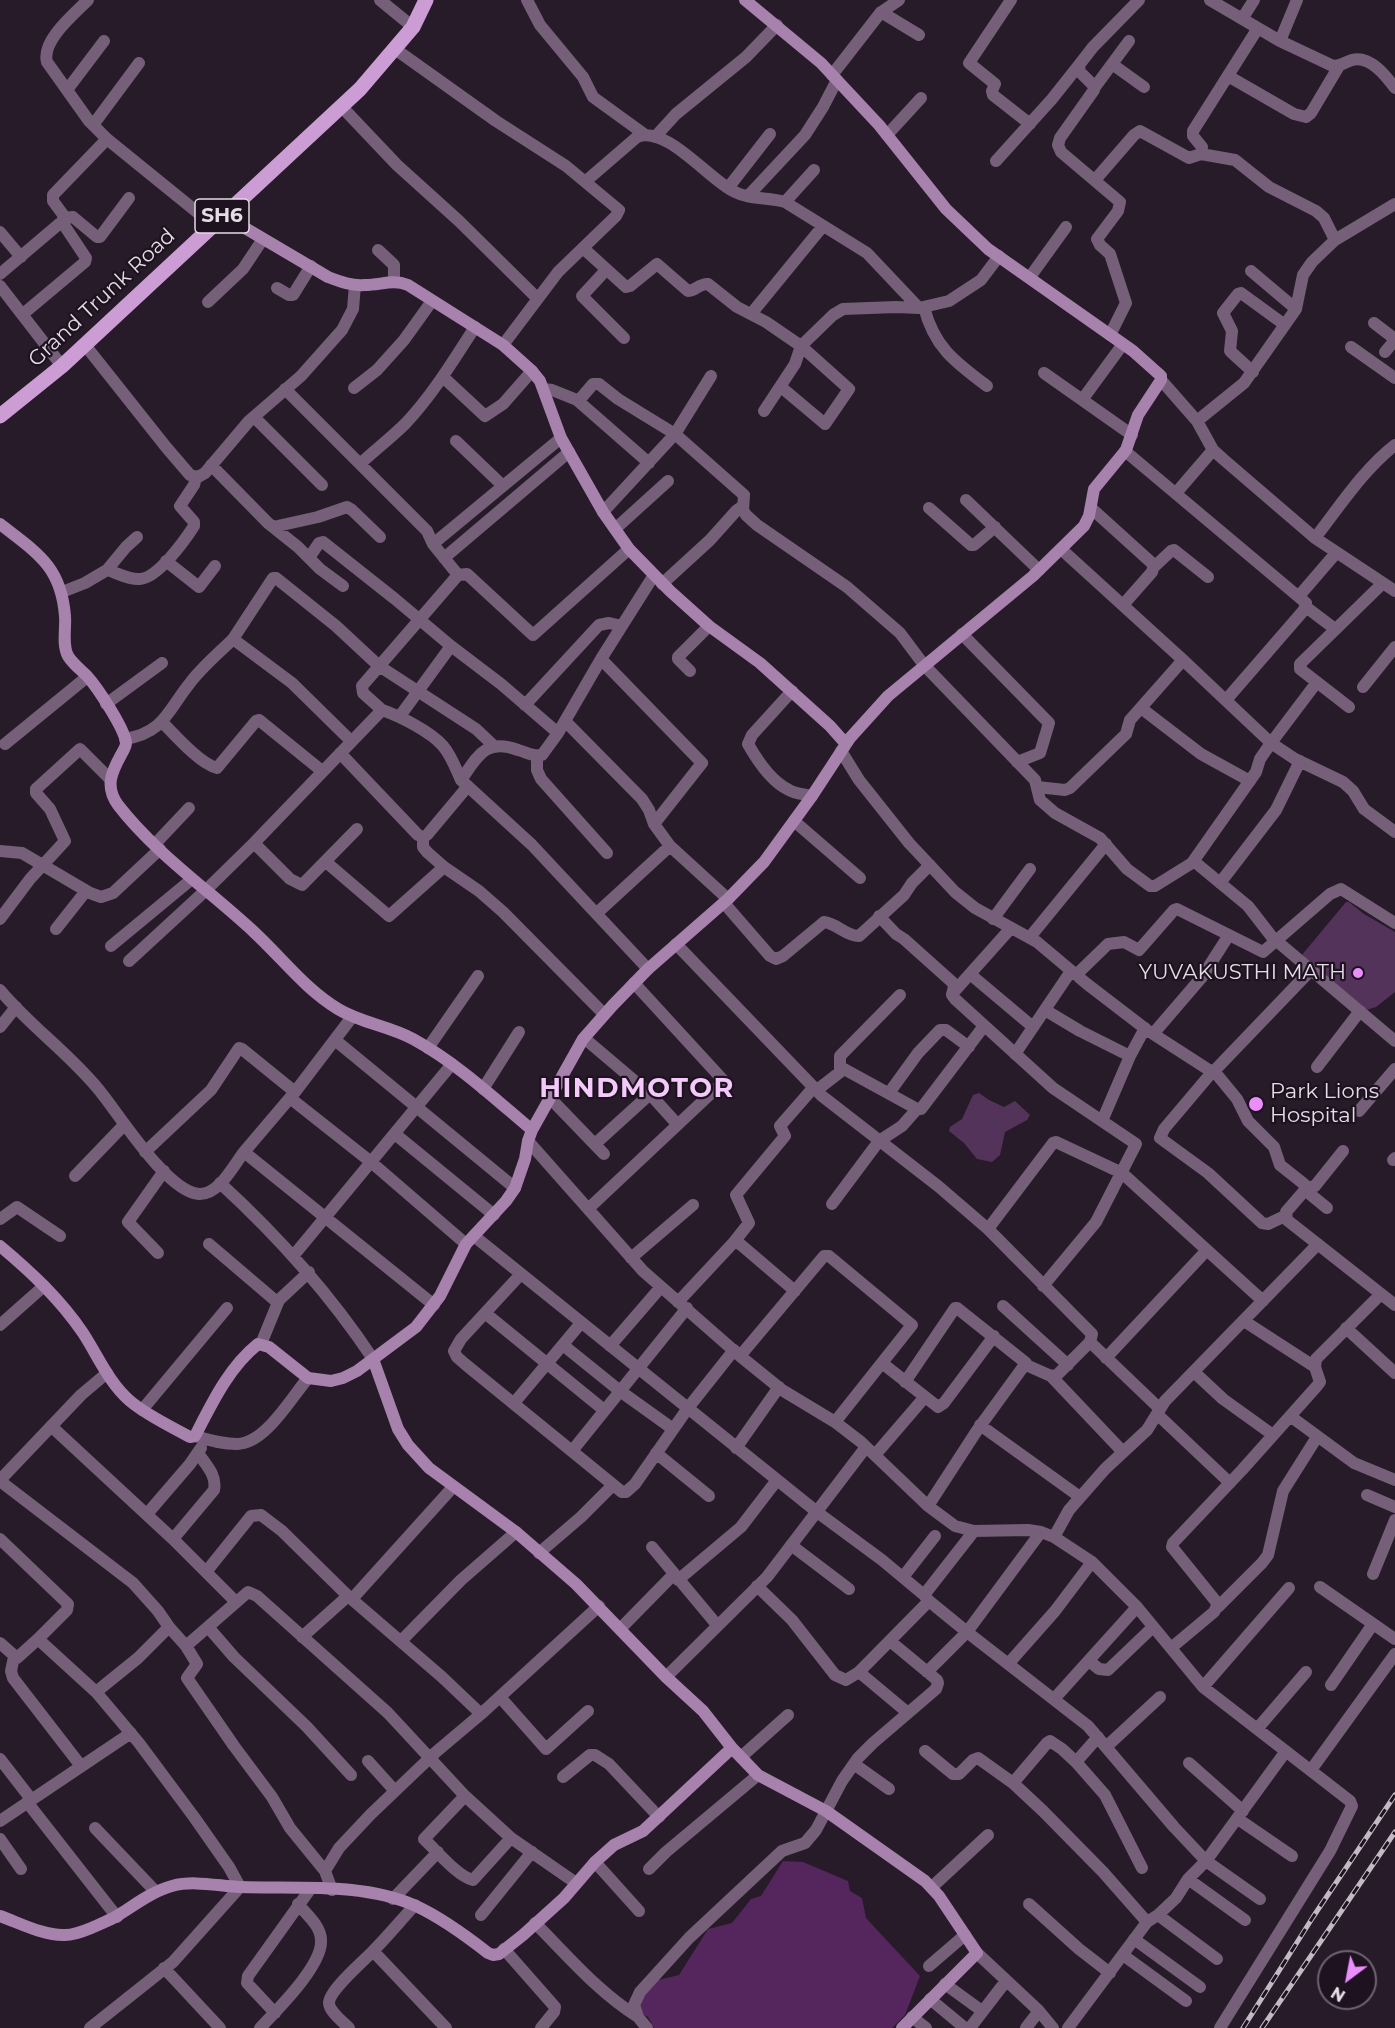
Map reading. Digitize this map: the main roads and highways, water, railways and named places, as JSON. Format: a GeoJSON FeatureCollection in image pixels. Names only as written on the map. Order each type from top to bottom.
{"type":"FeatureCollection","features":[{"type":"Feature","properties":{"kind":"main road","name":"Grand Trunk Road"},"geometry":{"type":"LineString","coordinates":[[0,416],[86,345],[360,89],[413,27],[426,0]]}},
{"type":"Feature","properties":{"kind":"railway"},"geometry":{"type":"LineString","coordinates":[[1243,2028],[1313,1917],[1395,1795]]}},
{"type":"Feature","properties":{"kind":"railway"},"geometry":{"type":"LineString","coordinates":[[1262,2028],[1395,1832]]}},
{"type":"Feature","properties":{"kind":"place","name":"YUVAKUSTHI MATH"},"geometry":{"type":"Point","coordinates":[1358,973]}},
{"type":"Feature","properties":{"kind":"place","name":"Park Lions Hospital"},"geometry":{"type":"Point","coordinates":[1256,1104]}},
{"type":"Feature","properties":{"kind":"district","name":"HINDMOTOR"},"geometry":{"type":"Point","coordinates":[637,1089]}}]}
